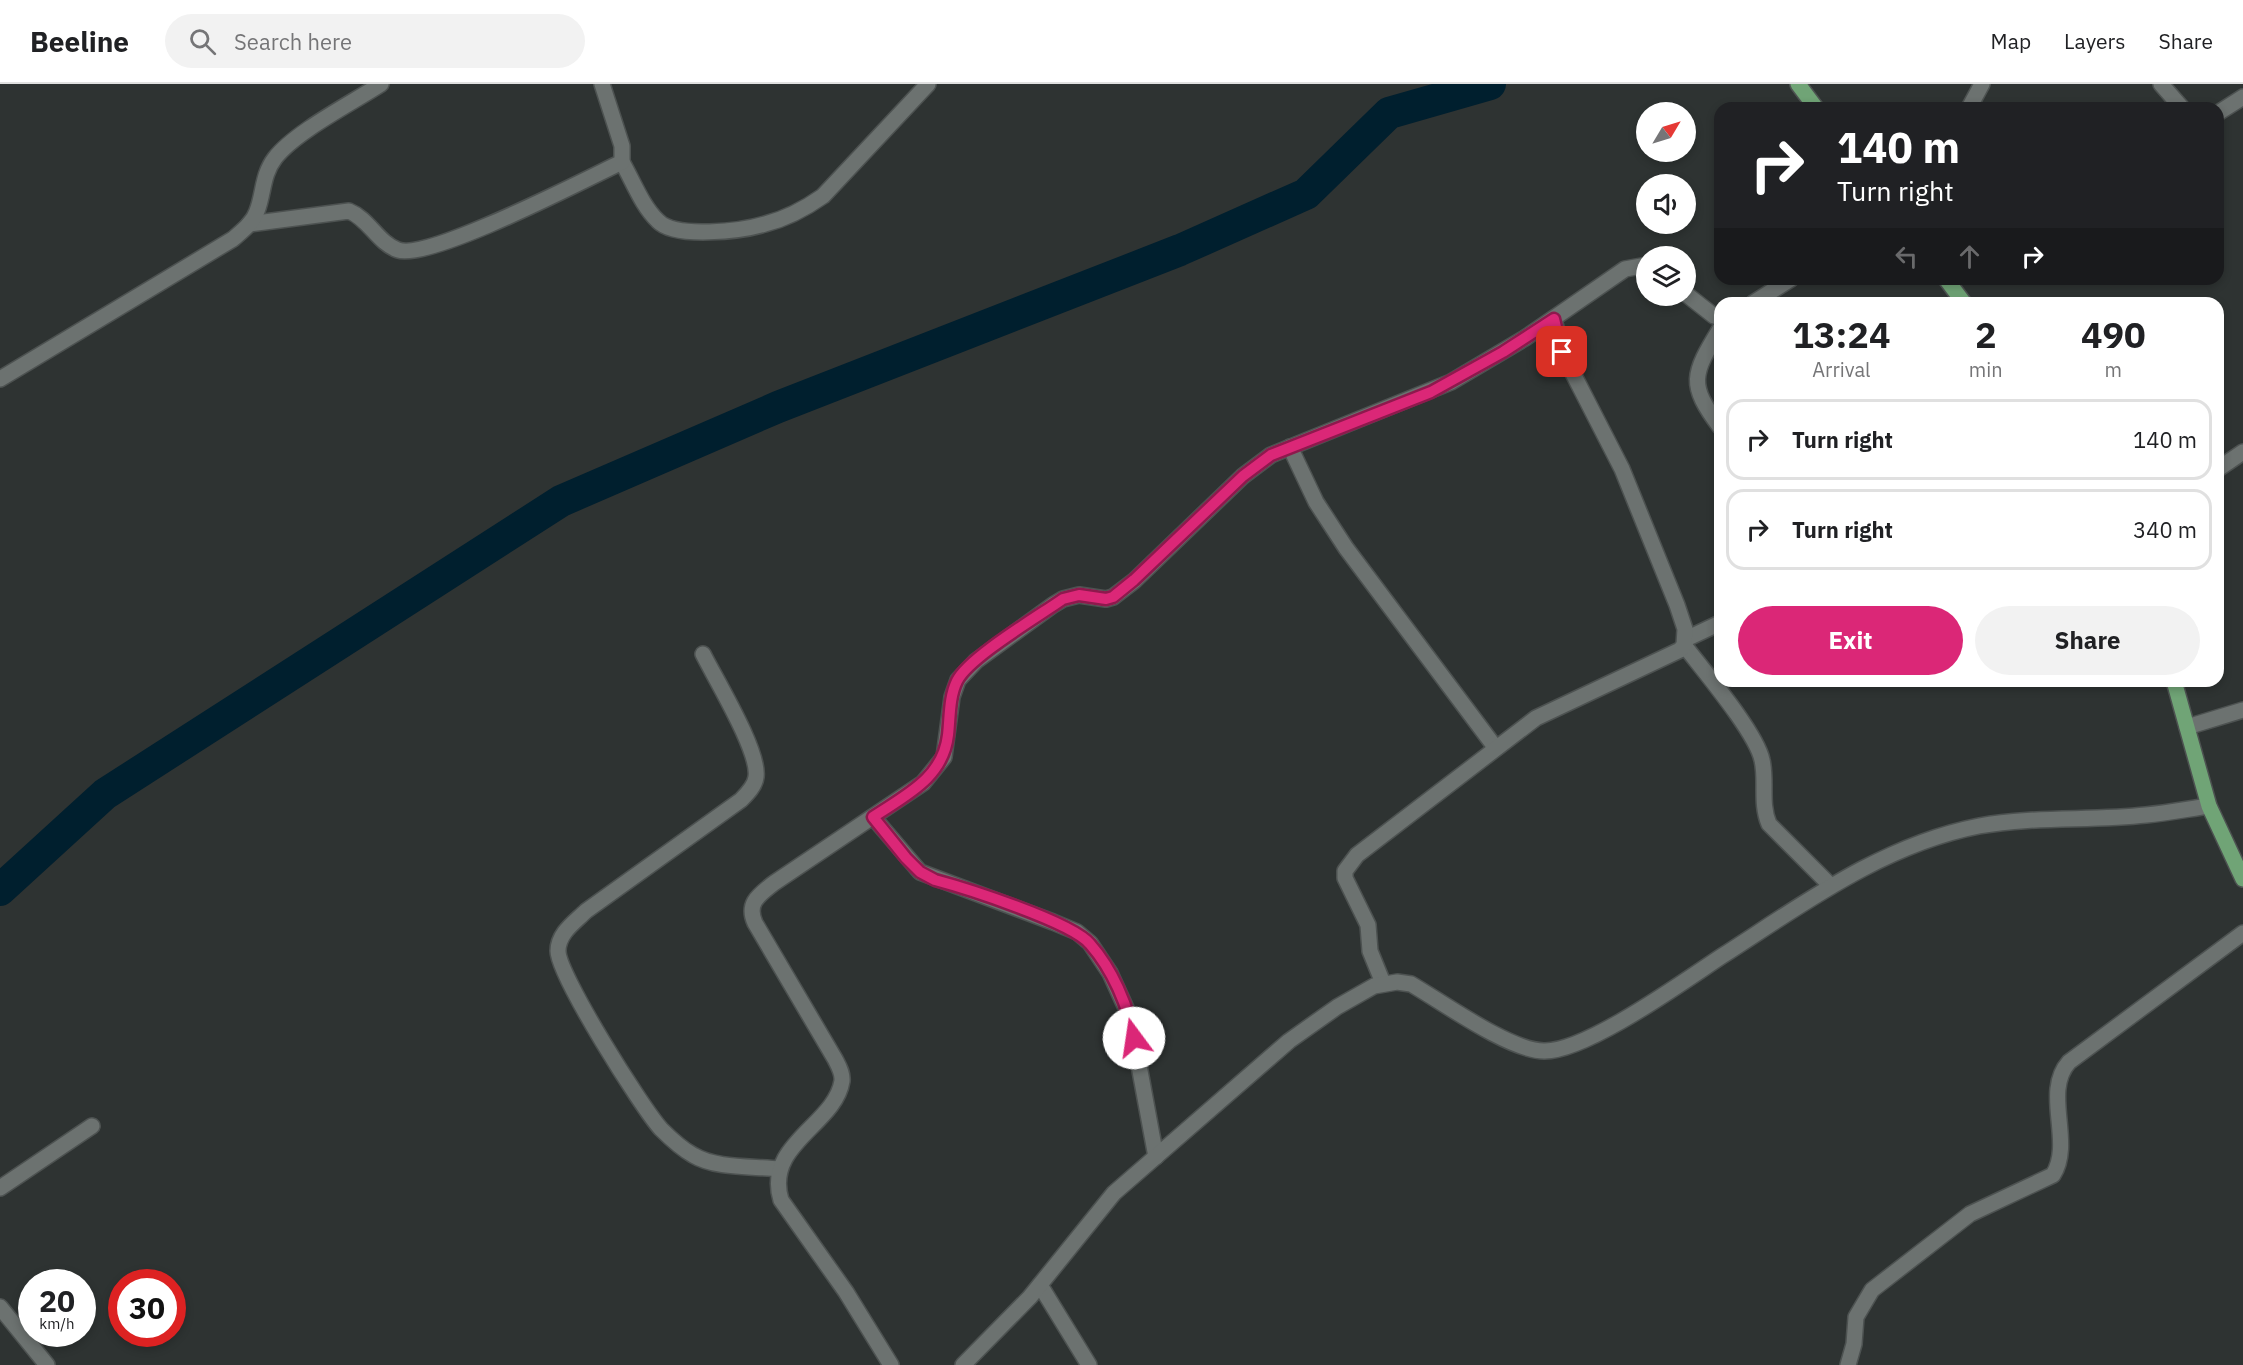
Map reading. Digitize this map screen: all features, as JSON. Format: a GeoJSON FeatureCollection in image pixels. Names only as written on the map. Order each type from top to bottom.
{"type":"FeatureCollection","features":[{"type":"Feature","properties":{"kind":"main road"},"geometry":{"type":"LineString","coordinates":[[1798,84],[1812,102]]}},
{"type":"Feature","properties":{"kind":"main road"},"geometry":{"type":"LineString","coordinates":[[2176,687],[2209,806],[2243,879]]}},
{"type":"Feature","properties":{"kind":"street"},"geometry":{"type":"LineString","coordinates":[[0,379],[233,239],[249,225],[257,211],[263,179],[275,157],[305,134],[381,84]]}},
{"type":"Feature","properties":{"kind":"street"},"geometry":{"type":"LineString","coordinates":[[602,84],[622,146],[622,162],[648,210],[664,226],[678,231],[732,230],[767,224],[807,207],[823,196],[927,84]]}},
{"type":"Feature","properties":{"kind":"street"},"geometry":{"type":"LineString","coordinates":[[1972,102],[1982,84]]}},
{"type":"Feature","properties":{"kind":"street"},"geometry":{"type":"LineString","coordinates":[[2161,84],[2177,102]]}},
{"type":"Feature","properties":{"kind":"street"},"geometry":{"type":"LineString","coordinates":[[2224,109],[2243,97]]}},
{"type":"Feature","properties":{"kind":"street"},"geometry":{"type":"LineString","coordinates":[[249,225],[349,211],[359,215],[390,246],[408,252],[421,250],[490,225],[622,162]]}},
{"type":"Feature","properties":{"kind":"street"},"geometry":{"type":"LineString","coordinates":[[891,1365],[846,1292],[781,1200],[777,1186],[779,1169],[837,1095],[842,1075],[835,1059],[755,923],[750,913],[753,901],[774,883],[923,783],[935,771],[947,745],[952,697],[958,680],[966,669],[1063,599],[1079,595],[1106,599],[1113,597],[1134,580],[1243,476],[1271,455],[1431,392],[1495,357],[1625,269],[1636,267]]}},
{"type":"Feature","properties":{"kind":"street"},"geometry":{"type":"LineString","coordinates":[[1762,297],[1782,285]]}},
{"type":"Feature","properties":{"kind":"street"},"geometry":{"type":"LineString","coordinates":[[1696,302],[1714,316]]}},
{"type":"Feature","properties":{"kind":"street"},"geometry":{"type":"LineString","coordinates":[[1554,319],[1569,367],[1622,469],[1677,605],[1685,642],[1714,683]]}},
{"type":"Feature","properties":{"kind":"street"},"geometry":{"type":"LineString","coordinates":[[1714,340],[1702,361],[1697,378],[1700,398],[1714,419]]}},
{"type":"Feature","properties":{"kind":"street"},"geometry":{"type":"LineString","coordinates":[[1290,447],[1316,502],[1346,548],[1495,747]]}},
{"type":"Feature","properties":{"kind":"street"},"geometry":{"type":"LineString","coordinates":[[2224,465],[2243,452]]}},
{"type":"Feature","properties":{"kind":"street"},"geometry":{"type":"LineString","coordinates":[[1383,983],[1370,951],[1368,925],[1346,882],[1345,871],[1358,855],[1495,747],[1536,718],[1680,650],[1685,642],[1714,626]]}},
{"type":"Feature","properties":{"kind":"street"},"geometry":{"type":"LineString","coordinates":[[703,654],[754,756],[756,777],[751,788],[741,800],[586,911],[565,931],[558,953],[572,988],[640,1100],[661,1129],[693,1155],[705,1161],[779,1169]]}},
{"type":"Feature","properties":{"kind":"street"},"geometry":{"type":"LineString","coordinates":[[1717,687],[1762,758],[1763,793],[1769,824],[1831,886]]}},
{"type":"Feature","properties":{"kind":"street"},"geometry":{"type":"LineString","coordinates":[[2187,727],[2243,710]]}},
{"type":"Feature","properties":{"kind":"street"},"geometry":{"type":"LineString","coordinates":[[963,1365],[1040,1285],[1114,1193],[1289,1041],[1337,1007],[1383,983],[1411,984],[1505,1040],[1544,1052],[1561,1049],[1584,1040],[1636,1012],[1854,871],[1890,854],[1976,827],[2018,822],[2146,815],[2209,806]]}},
{"type":"Feature","properties":{"kind":"street"},"geometry":{"type":"LineString","coordinates":[[873,817],[920,872],[935,880],[1077,932],[1090,943],[1110,973],[1130,1017],[1156,1157]]}},
{"type":"Feature","properties":{"kind":"street"},"geometry":{"type":"LineString","coordinates":[[1848,1365],[1854,1344],[1856,1317],[1872,1290],[1970,1214],[2053,1175],[2058,1167],[2060,1148],[2060,1078],[2061,1071],[2069,1062],[2243,933]]}},
{"type":"Feature","properties":{"kind":"street"},"geometry":{"type":"LineString","coordinates":[[0,1188],[92,1126]]}},
{"type":"Feature","properties":{"kind":"street"},"geometry":{"type":"LineString","coordinates":[[1040,1285],[1089,1365]]}},
{"type":"Feature","properties":{"kind":"street"},"geometry":{"type":"LineString","coordinates":[[0,1307],[47,1365]]}},
{"type":"Feature","properties":{"kind":"waterway"},"geometry":{"type":"LineString","coordinates":[[0,890],[105,794],[561,501],[778,407],[1180,250],[1306,194],[1389,113],[1490,84]]}},
{"type":"Feature","properties":{"kind":"route"},"geometry":{"type":"LineString","coordinates":[[1134,1038],[1130,1017],[1120,993],[1090,943],[1077,932],[957,886],[935,880],[920,872],[873,817],[923,783],[944,757],[952,697],[958,680],[976,661],[1063,599],[1079,595],[1106,599],[1113,597],[1134,580],[1243,476],[1271,455],[1431,392],[1503,352],[1554,319],[1562,352]]}}]}
